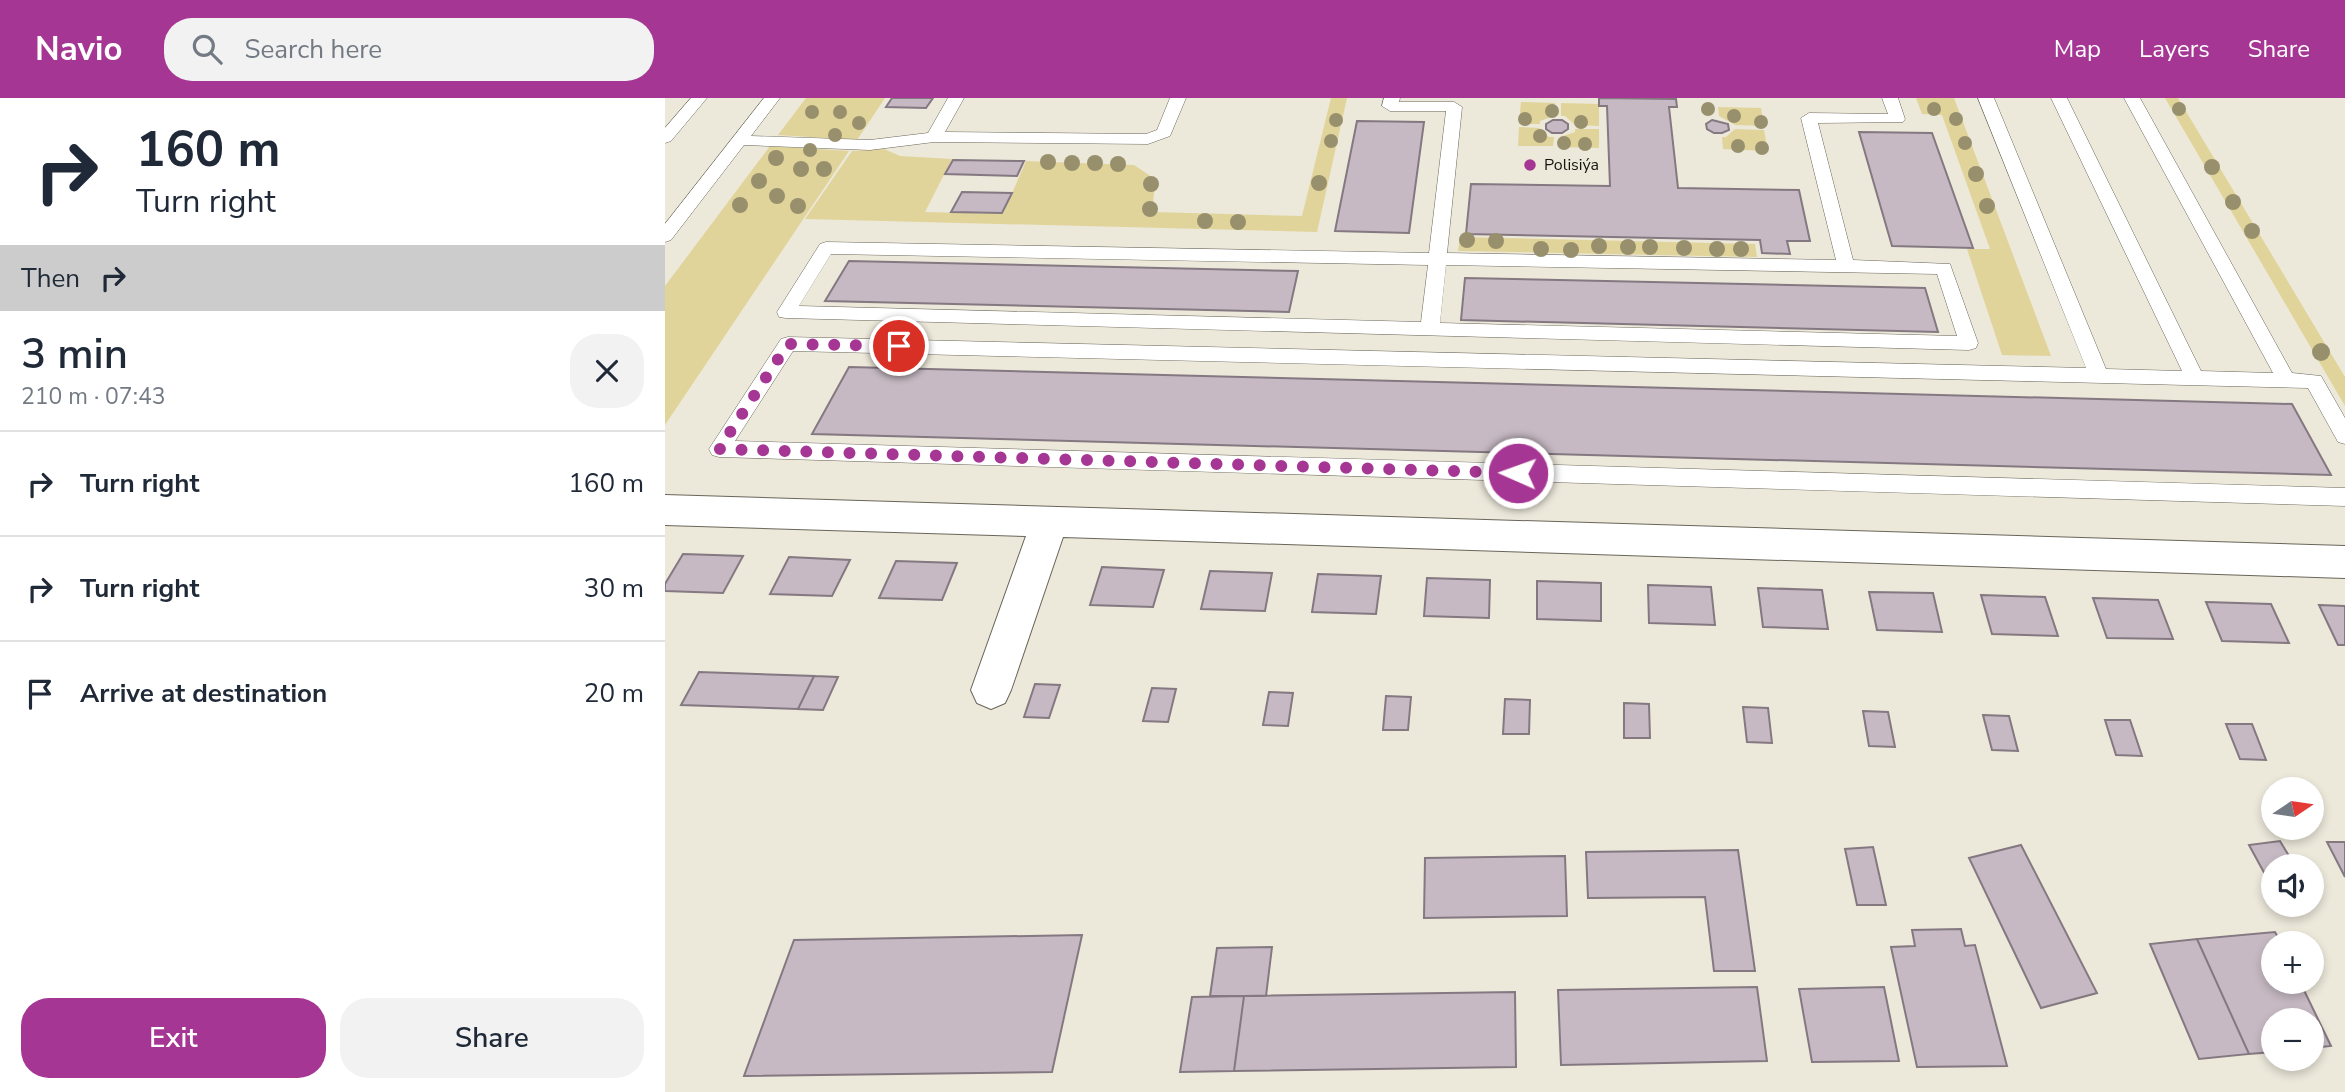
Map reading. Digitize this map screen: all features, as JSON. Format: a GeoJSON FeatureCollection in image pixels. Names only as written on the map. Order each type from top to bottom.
{"type":"FeatureCollection","features":[{"type":"Feature","properties":{"kind":"street"},"geometry":{"type":"LineString","coordinates":[[665,510],[2345,562]]}},
{"type":"Feature","properties":{"kind":"street"},"geometry":{"type":"LineString","coordinates":[[992,690],[1049,523]]}},
{"type":"Feature","properties":{"kind":"lane"},"geometry":{"type":"LineString","coordinates":[[665,138],[699,98]]}},
{"type":"Feature","properties":{"kind":"lane"},"geometry":{"type":"LineString","coordinates":[[665,236],[772,98]]}},
{"type":"Feature","properties":{"kind":"lane"},"geometry":{"type":"LineString","coordinates":[[934,137],[956,98]]}},
{"type":"Feature","properties":{"kind":"lane"},"geometry":{"type":"LineString","coordinates":[[739,139],[863,145],[934,137],[1148,139],[1157,137],[1168,127],[1178,98]]}},
{"type":"Feature","properties":{"kind":"lane"},"geometry":{"type":"LineString","coordinates":[[1392,98],[1391,106],[1454,107],[1430,329]]}},
{"type":"Feature","properties":{"kind":"lane"},"geometry":{"type":"LineString","coordinates":[[1846,266],[1809,118],[1897,119],[1890,98]]}},
{"type":"Feature","properties":{"kind":"lane"},"geometry":{"type":"LineString","coordinates":[[1986,98],[2099,376]]}},
{"type":"Feature","properties":{"kind":"lane"},"geometry":{"type":"LineString","coordinates":[[2059,98],[2195,378]]}},
{"type":"Feature","properties":{"kind":"lane"},"geometry":{"type":"LineString","coordinates":[[2132,98],[2287,381]]}},
{"type":"Feature","properties":{"kind":"lane"},"geometry":{"type":"LineString","coordinates":[[826,248],[1846,266],[1944,268],[1969,343],[786,312],[826,248]]}},
{"type":"Feature","properties":{"kind":"lane"},"geometry":{"type":"LineString","coordinates":[[2345,436],[2314,381],[788,344],[719,449],[2345,497]]}},
{"type":"Feature","properties":{"kind":"shaded area"},"geometry":{"type":"Polygon","coordinates":[[[806,98],[885,98],[857,140],[778,135],[806,98]]]}},
{"type":"Feature","properties":{"kind":"shaded area"},"geometry":{"type":"Polygon","coordinates":[[[1331,98],[1347,98],[1317,232],[805,219],[852,151],[884,149],[900,156],[952,159],[925,212],[1003,214],[1026,161],[1134,165],[1149,175],[1155,184],[1152,212],[1302,216],[1331,98]]]}},
{"type":"Feature","properties":{"kind":"shaded area"},"geometry":{"type":"Polygon","coordinates":[[[1916,98],[1954,98],[2051,356],[2002,355],[1967,249],[1990,249],[1942,115],[1922,114],[1916,98]]]}},
{"type":"Feature","properties":{"kind":"shaded area"},"geometry":{"type":"Polygon","coordinates":[[[2165,98],[2178,98],[2345,377],[2345,406],[2165,98]]]}},
{"type":"Feature","properties":{"kind":"shaded area"},"geometry":{"type":"Polygon","coordinates":[[[1521,102],[1555,103],[1554,116],[1540,121],[1540,124],[1519,124],[1521,102]]]}},
{"type":"Feature","properties":{"kind":"shaded area"},"geometry":{"type":"Polygon","coordinates":[[[1561,103],[1599,104],[1599,126],[1575,125],[1565,116],[1561,116],[1561,103]]]}},
{"type":"Feature","properties":{"kind":"shaded area"},"geometry":{"type":"Polygon","coordinates":[[[1718,107],[1761,108],[1764,126],[1735,125],[1719,116],[1718,107]]]}},
{"type":"Feature","properties":{"kind":"shaded area"},"geometry":{"type":"Polygon","coordinates":[[[1519,127],[1539,128],[1549,137],[1554,137],[1553,146],[1518,146],[1519,127]]]}},
{"type":"Feature","properties":{"kind":"shaded area"},"geometry":{"type":"Polygon","coordinates":[[[1575,129],[1599,129],[1599,148],[1560,147],[1560,137],[1575,132],[1575,129]]]}},
{"type":"Feature","properties":{"kind":"shaded area"},"geometry":{"type":"Polygon","coordinates":[[[1735,129],[1764,130],[1768,151],[1723,149],[1722,137],[1735,129]]]}},
{"type":"Feature","properties":{"kind":"shaded area"},"geometry":{"type":"Polygon","coordinates":[[[770,146],[849,151],[665,425],[665,286],[770,146]]]}},
{"type":"Feature","properties":{"kind":"shaded area"},"geometry":{"type":"Polygon","coordinates":[[[1460,237],[1755,244],[1757,257],[1458,251],[1460,237]]]}},
{"type":"Feature","properties":{"kind":"building"},"geometry":{"type":"Polygon","coordinates":[[[892,98],[933,98],[926,108],[886,107],[892,98]]]}},
{"type":"Feature","properties":{"kind":"building"},"geometry":{"type":"Polygon","coordinates":[[[1599,98],[1676,99],[1677,107],[1669,107],[1678,188],[1799,190],[1810,241],[1787,241],[1790,254],[1762,253],[1760,240],[1466,234],[1471,184],[1610,186],[1607,106],[1599,106],[1599,98]]]}},
{"type":"Feature","properties":{"kind":"building"},"geometry":{"type":"Polygon","coordinates":[[[1553,120],[1562,120],[1568,124],[1568,129],[1562,133],[1552,133],[1546,129],[1546,124],[1553,120]]]}},
{"type":"Feature","properties":{"kind":"building"},"geometry":{"type":"Polygon","coordinates":[[[1712,120],[1728,124],[1729,130],[1714,133],[1707,129],[1706,124],[1712,120]]]}},
{"type":"Feature","properties":{"kind":"building"},"geometry":{"type":"Polygon","coordinates":[[[1357,121],[1424,122],[1409,233],[1335,231],[1357,121]]]}},
{"type":"Feature","properties":{"kind":"building"},"geometry":{"type":"Polygon","coordinates":[[[1859,132],[1932,133],[1973,248],[1892,246],[1859,132]]]}},
{"type":"Feature","properties":{"kind":"building"},"geometry":{"type":"Polygon","coordinates":[[[953,160],[1024,161],[1017,176],[945,174],[953,160]]]}},
{"type":"Feature","properties":{"kind":"building"},"geometry":{"type":"Polygon","coordinates":[[[962,192],[1012,193],[1002,213],[951,212],[962,192]]]}},
{"type":"Feature","properties":{"kind":"building"},"geometry":{"type":"Polygon","coordinates":[[[849,261],[1298,271],[1289,312],[825,301],[849,261]]]}},
{"type":"Feature","properties":{"kind":"building"},"geometry":{"type":"Polygon","coordinates":[[[1465,278],[1925,288],[1938,332],[1461,320],[1465,278]]]}},
{"type":"Feature","properties":{"kind":"building"},"geometry":{"type":"Polygon","coordinates":[[[849,367],[2292,404],[2331,475],[812,434],[849,367]]]}},
{"type":"Feature","properties":{"kind":"building"},"geometry":{"type":"Polygon","coordinates":[[[683,554],[743,556],[723,593],[665,591],[665,584],[683,554]]]}},
{"type":"Feature","properties":{"kind":"building"},"geometry":{"type":"Polygon","coordinates":[[[789,557],[850,560],[832,596],[770,594],[789,557]]]}},
{"type":"Feature","properties":{"kind":"building"},"geometry":{"type":"Polygon","coordinates":[[[896,561],[957,563],[942,600],[879,598],[896,561]]]}},
{"type":"Feature","properties":{"kind":"building"},"geometry":{"type":"Polygon","coordinates":[[[1102,567],[1164,570],[1153,607],[1090,605],[1102,567]]]}},
{"type":"Feature","properties":{"kind":"building"},"geometry":{"type":"Polygon","coordinates":[[[1210,571],[1272,573],[1265,611],[1201,609],[1210,571]]]}},
{"type":"Feature","properties":{"kind":"building"},"geometry":{"type":"Polygon","coordinates":[[[1318,574],[1381,576],[1376,614],[1312,612],[1318,574]]]}},
{"type":"Feature","properties":{"kind":"building"},"geometry":{"type":"Polygon","coordinates":[[[1427,578],[1490,580],[1489,618],[1424,616],[1427,578]]]}},
{"type":"Feature","properties":{"kind":"building"},"geometry":{"type":"Polygon","coordinates":[[[1537,581],[1601,583],[1601,621],[1537,619],[1537,581]]]}},
{"type":"Feature","properties":{"kind":"building"},"geometry":{"type":"Polygon","coordinates":[[[1648,585],[1711,587],[1715,625],[1649,623],[1648,585]]]}},
{"type":"Feature","properties":{"kind":"building"},"geometry":{"type":"Polygon","coordinates":[[[1758,588],[1822,590],[1828,629],[1763,627],[1758,588]]]}},
{"type":"Feature","properties":{"kind":"building"},"geometry":{"type":"Polygon","coordinates":[[[1869,592],[1933,593],[1942,632],[1877,630],[1869,592]]]}},
{"type":"Feature","properties":{"kind":"building"},"geometry":{"type":"Polygon","coordinates":[[[1981,595],[2045,597],[2058,636],[1992,634],[1981,595]]]}},
{"type":"Feature","properties":{"kind":"building"},"geometry":{"type":"Polygon","coordinates":[[[2093,598],[2158,600],[2173,639],[2107,638],[2093,598]]]}},
{"type":"Feature","properties":{"kind":"building"},"geometry":{"type":"Polygon","coordinates":[[[2206,602],[2271,604],[2289,643],[2222,641],[2206,602]]]}},
{"type":"Feature","properties":{"kind":"building"},"geometry":{"type":"Polygon","coordinates":[[[2319,605],[2345,606],[2345,645],[2338,645],[2319,605]]]}},
{"type":"Feature","properties":{"kind":"building"},"geometry":{"type":"Polygon","coordinates":[[[699,672],[814,676],[798,709],[681,705],[699,672]]]}},
{"type":"Feature","properties":{"kind":"building"},"geometry":{"type":"Polygon","coordinates":[[[814,676],[838,677],[823,710],[798,709],[814,676]]]}},
{"type":"Feature","properties":{"kind":"building"},"geometry":{"type":"Polygon","coordinates":[[[1035,684],[1060,685],[1049,718],[1024,717],[1035,684]]]}},
{"type":"Feature","properties":{"kind":"building"},"geometry":{"type":"Polygon","coordinates":[[[1152,688],[1176,689],[1168,722],[1143,721],[1152,688]]]}},
{"type":"Feature","properties":{"kind":"building"},"geometry":{"type":"Polygon","coordinates":[[[1269,692],[1293,693],[1288,726],[1263,725],[1269,692]]]}},
{"type":"Feature","properties":{"kind":"building"},"geometry":{"type":"Polygon","coordinates":[[[1386,696],[1411,697],[1408,730],[1383,730],[1386,696]]]}},
{"type":"Feature","properties":{"kind":"building"},"geometry":{"type":"Polygon","coordinates":[[[1505,699],[1530,700],[1529,734],[1503,734],[1505,699]]]}},
{"type":"Feature","properties":{"kind":"building"},"geometry":{"type":"Polygon","coordinates":[[[1624,703],[1649,704],[1650,738],[1624,738],[1624,703]]]}},
{"type":"Feature","properties":{"kind":"building"},"geometry":{"type":"Polygon","coordinates":[[[1743,707],[1768,708],[1772,743],[1747,742],[1743,707]]]}},
{"type":"Feature","properties":{"kind":"building"},"geometry":{"type":"Polygon","coordinates":[[[1863,711],[1888,712],[1895,747],[1869,746],[1863,711]]]}},
{"type":"Feature","properties":{"kind":"building"},"geometry":{"type":"Polygon","coordinates":[[[1983,715],[2009,716],[2018,751],[1992,750],[1983,715]]]}},
{"type":"Feature","properties":{"kind":"building"},"geometry":{"type":"Polygon","coordinates":[[[2105,720],[2130,720],[2142,756],[2116,755],[2105,720]]]}},
{"type":"Feature","properties":{"kind":"building"},"geometry":{"type":"Polygon","coordinates":[[[2226,724],[2252,724],[2266,760],[2240,759],[2226,724]]]}},
{"type":"Feature","properties":{"kind":"building"},"geometry":{"type":"Polygon","coordinates":[[[2280,841],[2288,854],[2261,854],[2261,867],[2249,845],[2280,841]]]}},
{"type":"Feature","properties":{"kind":"building"},"geometry":{"type":"Polygon","coordinates":[[[2327,842],[2345,842],[2345,877],[2327,842]]]}},
{"type":"Feature","properties":{"kind":"building"},"geometry":{"type":"Polygon","coordinates":[[[2021,845],[2097,993],[2041,1008],[1969,858],[2021,845]]]}},
{"type":"Feature","properties":{"kind":"building"},"geometry":{"type":"Polygon","coordinates":[[[1873,847],[1886,905],[1857,905],[1845,849],[1873,847]]]}},
{"type":"Feature","properties":{"kind":"building"},"geometry":{"type":"Polygon","coordinates":[[[1738,850],[1755,971],[1714,971],[1705,897],[1588,898],[1586,852],[1738,850]]]}},
{"type":"Feature","properties":{"kind":"building"},"geometry":{"type":"Polygon","coordinates":[[[1565,856],[1567,916],[1424,918],[1425,858],[1565,856]]]}},
{"type":"Feature","properties":{"kind":"building"},"geometry":{"type":"Polygon","coordinates":[[[1961,929],[1965,946],[1975,945],[2007,1066],[1917,1067],[1891,947],[1915,946],[1912,930],[1961,929]]]}},
{"type":"Feature","properties":{"kind":"building"},"geometry":{"type":"Polygon","coordinates":[[[2261,933],[2261,994],[2306,994],[2313,1008],[2261,1008],[2261,1053],[2249,1054],[2197,939],[2261,933]]]}},
{"type":"Feature","properties":{"kind":"building"},"geometry":{"type":"Polygon","coordinates":[[[1082,935],[1052,1072],[744,1076],[794,940],[1082,935]]]}},
{"type":"Feature","properties":{"kind":"building"},"geometry":{"type":"Polygon","coordinates":[[[2197,939],[2249,1054],[2199,1059],[2150,944],[2197,939]]]}},
{"type":"Feature","properties":{"kind":"building"},"geometry":{"type":"Polygon","coordinates":[[[1272,947],[1266,996],[1210,996],[1217,948],[1272,947]]]}},
{"type":"Feature","properties":{"kind":"building"},"geometry":{"type":"Polygon","coordinates":[[[1757,987],[1767,1061],[1561,1065],[1558,990],[1757,987]]]}},
{"type":"Feature","properties":{"kind":"building"},"geometry":{"type":"Polygon","coordinates":[[[1884,987],[1899,1061],[1812,1062],[1799,989],[1884,987]]]}},
{"type":"Feature","properties":{"kind":"building"},"geometry":{"type":"Polygon","coordinates":[[[1515,992],[1516,1067],[1234,1071],[1244,996],[1515,992]]]}},
{"type":"Feature","properties":{"kind":"building"},"geometry":{"type":"Polygon","coordinates":[[[1244,996],[1234,1071],[1180,1072],[1192,997],[1244,996]]]}},
{"type":"Feature","properties":{"kind":"building"},"geometry":{"type":"Polygon","coordinates":[[[2324,1032],[2331,1046],[2324,1047],[2324,1032]]]}},
{"type":"Feature","properties":{"kind":"place","name":"Polisiýa"},"geometry":{"type":"Point","coordinates":[1530,165]}},
{"type":"Feature","properties":{"kind":"route"},"geometry":{"type":"LineString","coordinates":[[899,346],[788,344],[719,449],[1518,473]]}}]}
